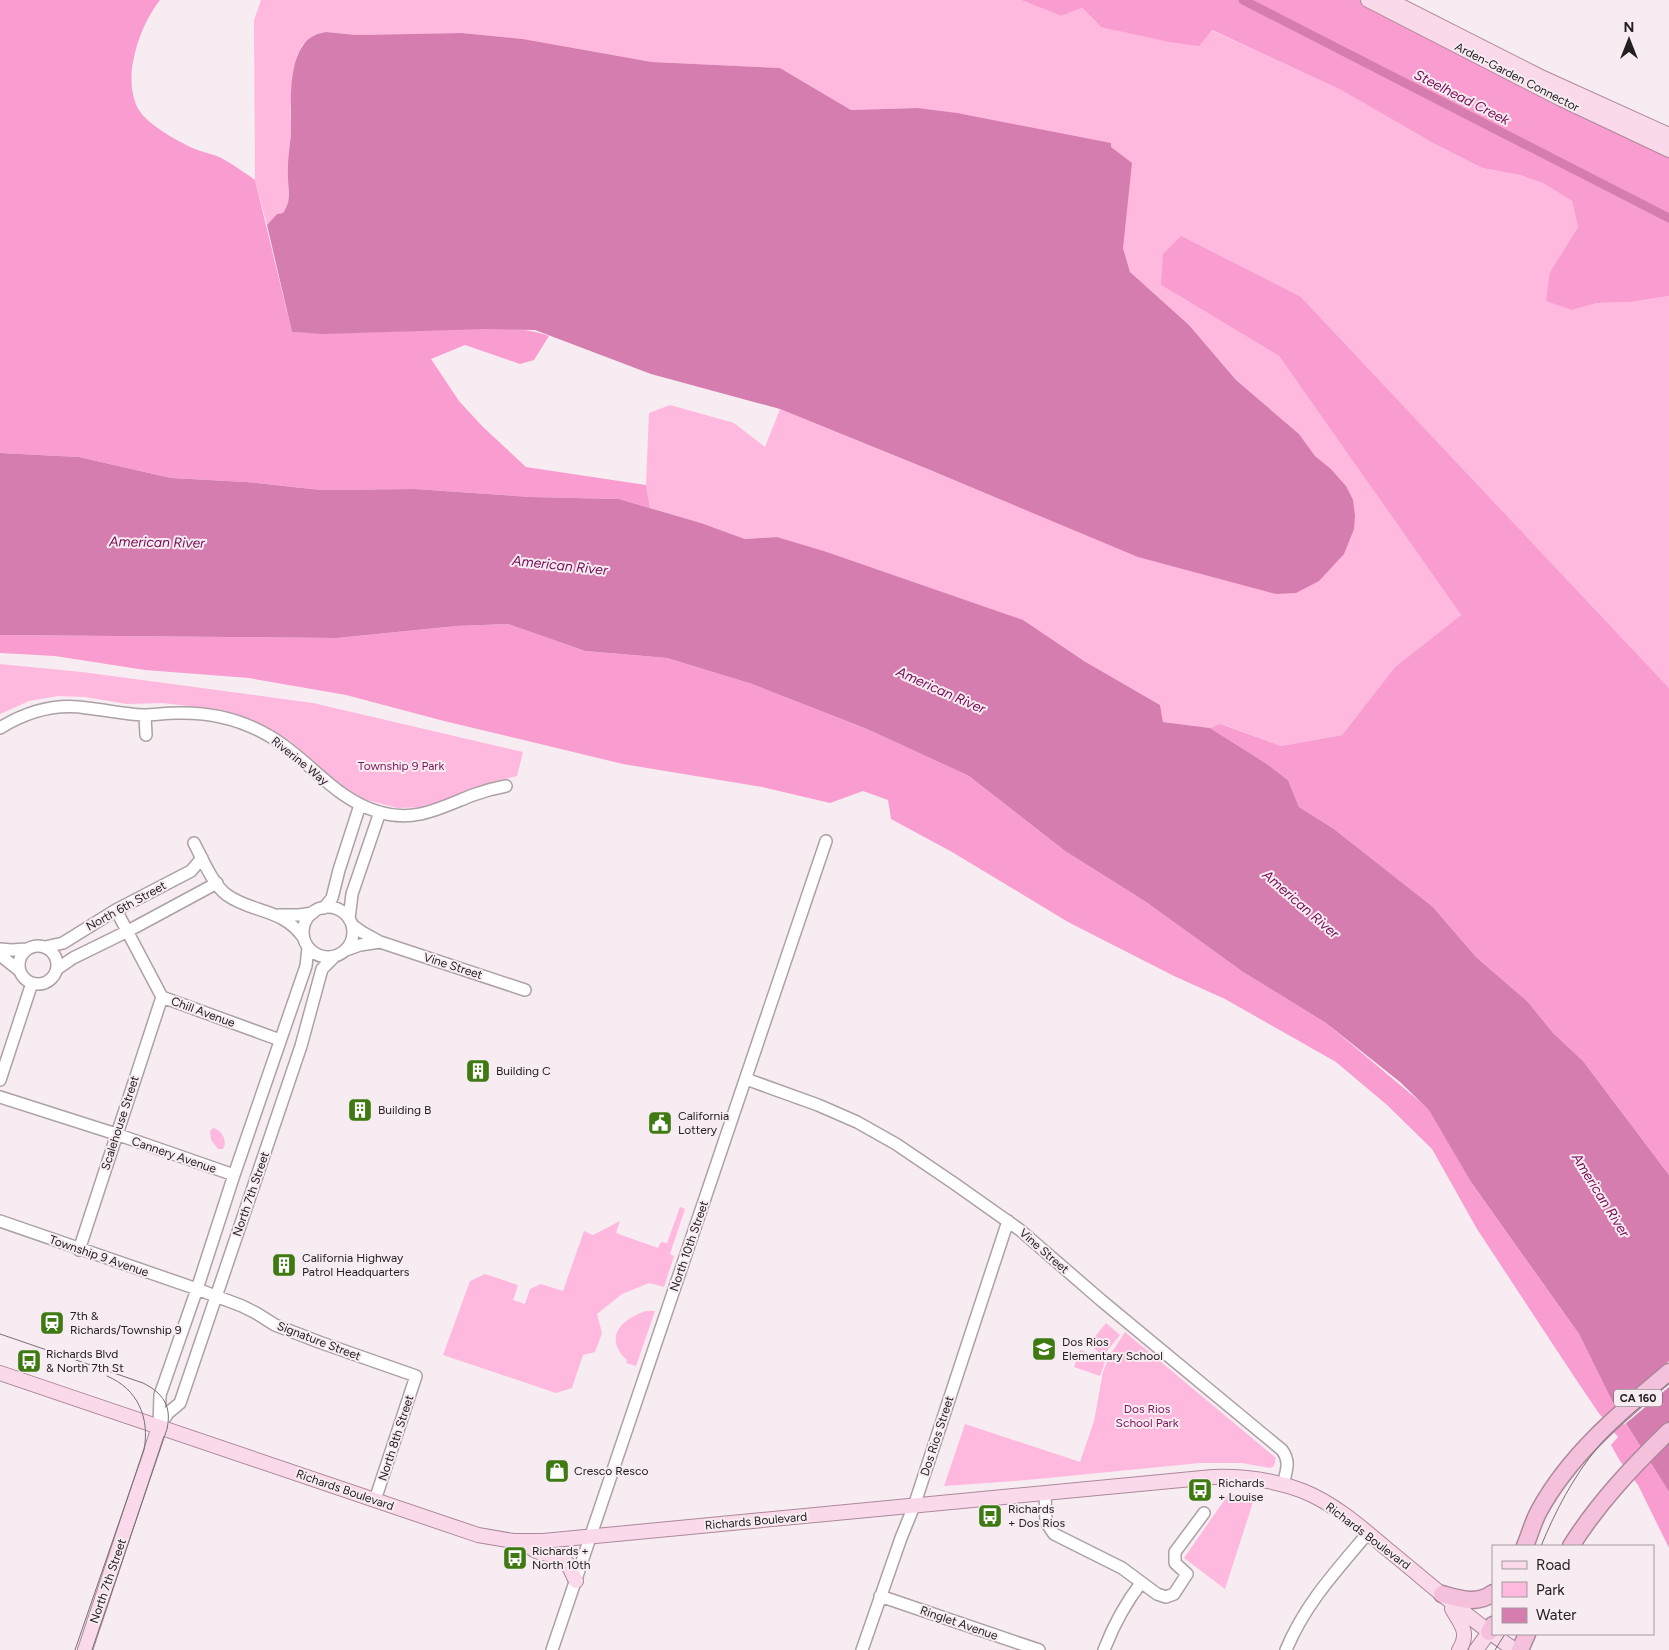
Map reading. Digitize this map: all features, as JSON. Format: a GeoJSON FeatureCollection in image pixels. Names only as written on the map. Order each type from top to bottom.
{"type":"FeatureCollection","features":[{"type":"Feature","properties":{"kind":"highway","name":"CA 160"},"geometry":{"type":"LineString","coordinates":[[1525,1545],[1545,1500],[1568,1467],[1607,1424],[1669,1372]]}},
{"type":"Feature","properties":{"kind":"highway"},"geometry":{"type":"LineString","coordinates":[[1572,1545],[1596,1510],[1621,1480],[1669,1431]]}},
{"type":"Feature","properties":{"kind":"highway"},"geometry":{"type":"LineString","coordinates":[[1442,1594],[1474,1601],[1492,1594]]}},
{"type":"Feature","properties":{"kind":"highway"},"geometry":{"type":"LineString","coordinates":[[1520,1650],[1527,1635]]}},
{"type":"Feature","properties":{"kind":"main road","name":"Arden-Garden Connector"},"geometry":{"type":"LineString","coordinates":[[1368,0],[1570,104],[1669,150]]}},
{"type":"Feature","properties":{"kind":"main road","name":"Arden-Garden Connector"},"geometry":{"type":"LineString","coordinates":[[1388,0],[1539,76],[1669,135]]}},
{"type":"Feature","properties":{"kind":"main road","name":"Richards Boulevard"},"geometry":{"type":"LineString","coordinates":[[0,1373],[478,1535],[525,1542],[1221,1477],[1244,1478],[1283,1485],[1303,1492],[1331,1506],[1368,1533],[1442,1594],[1491,1628]]}},
{"type":"Feature","properties":{"kind":"main road","name":"North 7th Street"},"geometry":{"type":"LineString","coordinates":[[85,1650],[159,1427]]}},
{"type":"Feature","properties":{"kind":"main road"},"geometry":{"type":"LineString","coordinates":[[525,1542],[533,1550],[553,1554],[561,1558],[567,1563],[576,1581]]}},
{"type":"Feature","properties":{"kind":"main road"},"geometry":{"type":"LineString","coordinates":[[1442,1594],[1463,1627],[1464,1638],[1459,1650]]}},
{"type":"Feature","properties":{"kind":"main road"},"geometry":{"type":"LineString","coordinates":[[1476,1650],[1491,1628]]}},
{"type":"Feature","properties":{"kind":"main road","name":"Richards Boulevard"},"geometry":{"type":"LineString","coordinates":[[1499,1635],[1515,1650]]}},
{"type":"Feature","properties":{"kind":"street","name":"Riverine Way"},"geometry":{"type":"LineString","coordinates":[[0,728],[34,712],[66,706],[145,715],[202,714],[229,719],[252,727],[282,744],[336,790],[360,805],[380,812],[410,815],[430,812],[485,790],[506,786]]}},
{"type":"Feature","properties":{"kind":"street"},"geometry":{"type":"LineString","coordinates":[[145,715],[146,735]]}},
{"type":"Feature","properties":{"kind":"street"},"geometry":{"type":"LineString","coordinates":[[304,937],[305,924],[332,898],[360,805]]}},
{"type":"Feature","properties":{"kind":"street"},"geometry":{"type":"LineString","coordinates":[[194,843],[225,894],[240,902],[278,915],[298,929],[304,937],[308,948],[316,954],[324,957],[334,957],[346,950],[353,938],[351,922],[352,894],[380,812]]}},
{"type":"Feature","properties":{"kind":"street","name":"North 10th Street"},"geometry":{"type":"LineString","coordinates":[[552,1650],[826,841]]}},
{"type":"Feature","properties":{"kind":"street","name":"North 6th Street"},"geometry":{"type":"LineString","coordinates":[[45,947],[63,943],[116,910],[191,871],[202,858]]}},
{"type":"Feature","properties":{"kind":"street","name":"North 6th Street"},"geometry":{"type":"LineString","coordinates":[[57,969],[73,958],[217,883]]}},
{"type":"Feature","properties":{"kind":"street","name":"Chill Avenue"},"geometry":{"type":"LineString","coordinates":[[116,910],[162,997],[280,1040]]}},
{"type":"Feature","properties":{"kind":"street"},"geometry":{"type":"LineString","coordinates":[[278,915],[299,915],[318,910],[338,910],[351,922]]}},
{"type":"Feature","properties":{"kind":"street","name":"Vine Street"},"geometry":{"type":"LineString","coordinates":[[351,922],[362,932],[380,942],[525,990]]}},
{"type":"Feature","properties":{"kind":"street","name":"Vine Street"},"geometry":{"type":"LineString","coordinates":[[346,950],[360,945],[380,942]]}},
{"type":"Feature","properties":{"kind":"street"},"geometry":{"type":"LineString","coordinates":[[0,949],[45,947],[54,953],[58,963],[57,969],[55,975],[45,983],[32,984],[27,981],[20,971],[0,955]]}},
{"type":"Feature","properties":{"kind":"street","name":"North 7th Street"},"geometry":{"type":"LineString","coordinates":[[159,1427],[160,1395],[198,1289],[234,1175],[306,966],[308,948]]}},
{"type":"Feature","properties":{"kind":"street"},"geometry":{"type":"LineString","coordinates":[[20,971],[20,959],[27,949]]}},
{"type":"Feature","properties":{"kind":"street","name":"North 7th Street"},"geometry":{"type":"LineString","coordinates":[[159,1427],[168,1413],[180,1403],[301,1046],[322,969],[334,957]]}},
{"type":"Feature","properties":{"kind":"street"},"geometry":{"type":"LineString","coordinates":[[0,1080],[32,984]]}},
{"type":"Feature","properties":{"kind":"street","name":"Scalehouse Street"},"geometry":{"type":"LineString","coordinates":[[79,1250],[162,997]]}},
{"type":"Feature","properties":{"kind":"street","name":"Vine Street"},"geometry":{"type":"LineString","coordinates":[[746,1079],[832,1110],[872,1130],[1008,1221],[1282,1450],[1287,1457],[1283,1485]]}},
{"type":"Feature","properties":{"kind":"street","name":"Cannery Avenue"},"geometry":{"type":"LineString","coordinates":[[0,1097],[116,1134],[234,1175]]}},
{"type":"Feature","properties":{"kind":"street","name":"Township 9 Avenue"},"geometry":{"type":"LineString","coordinates":[[0,1221],[79,1250],[198,1289]]}},
{"type":"Feature","properties":{"kind":"street","name":"Dos Rios Street"},"geometry":{"type":"LineString","coordinates":[[862,1650],[914,1506],[1008,1221]]}},
{"type":"Feature","properties":{"kind":"street","name":"Signature Street"},"geometry":{"type":"LineString","coordinates":[[198,1289],[242,1306],[275,1325],[416,1376]]}},
{"type":"Feature","properties":{"kind":"street","name":"North 8th Street"},"geometry":{"type":"LineString","coordinates":[[375,1500],[416,1376]]}},
{"type":"Feature","properties":{"kind":"street"},"geometry":{"type":"LineString","coordinates":[[1045,1493],[1046,1522],[1054,1534],[1122,1568],[1157,1594],[1166,1597],[1174,1594],[1187,1574],[1175,1563],[1175,1552],[1204,1513]]}},
{"type":"Feature","properties":{"kind":"street"},"geometry":{"type":"LineString","coordinates":[[1286,1650],[1295,1628],[1308,1607],[1368,1533]]}},
{"type":"Feature","properties":{"kind":"street"},"geometry":{"type":"LineString","coordinates":[[1104,1650],[1115,1622],[1141,1583]]}},
{"type":"Feature","properties":{"kind":"street","name":"Ringlet Avenue"},"geometry":{"type":"LineString","coordinates":[[880,1596],[1039,1650]]}},
{"type":"Feature","properties":{"kind":"green space"},"geometry":{"type":"Polygon","coordinates":[[[261,0],[1021,0],[1061,16],[1082,8],[1101,27],[1211,30],[1341,90],[1433,143],[1482,168],[1520,175],[1543,183],[1572,201],[1578,227],[1550,272],[1572,310],[1597,303],[1631,302],[1669,296],[1669,688],[1301,297],[1161,285],[1279,356],[1461,615],[1395,667],[1342,735],[1281,746],[1222,724],[1210,728],[1163,722],[1160,705],[1084,661],[1022,620],[824,551],[777,537],[745,539],[701,523],[650,508],[646,485],[649,413],[670,405],[734,423],[765,447],[780,409],[1046,518],[1276,594],[1319,581],[1326,572],[1346,486],[1331,469],[1315,456],[1299,434],[1236,380],[1189,325],[1130,272],[1123,248],[917,108],[851,110],[780,68],[652,62],[523,39],[462,33],[356,35],[326,32],[315,34],[302,45],[297,55],[293,72],[288,176],[289,205],[283,213],[277,214],[267,225],[255,180],[254,20],[261,0]]]}},
{"type":"Feature","properties":{"kind":"green space","name":"Township 9 Park"},"geometry":{"type":"Polygon","coordinates":[[[0,664],[82,672],[313,703],[523,752],[517,776],[486,784],[440,803],[425,807],[397,808],[352,796],[290,741],[265,726],[223,710],[163,703],[127,704],[85,697],[58,696],[29,701],[0,714],[0,664]]]}},
{"type":"Feature","properties":{"kind":"green space"},"geometry":{"type":"Polygon","coordinates":[[[213,1128],[223,1136],[225,1143],[223,1149],[218,1149],[211,1140],[210,1131],[213,1128]]]}},
{"type":"Feature","properties":{"kind":"green space"},"geometry":{"type":"Polygon","coordinates":[[[680,1207],[685,1209],[670,1254],[674,1256],[664,1287],[649,1283],[622,1294],[597,1314],[602,1333],[595,1352],[583,1355],[572,1388],[556,1393],[443,1355],[470,1281],[485,1274],[518,1285],[513,1300],[525,1304],[530,1289],[541,1284],[563,1291],[584,1231],[593,1235],[620,1221],[616,1233],[658,1248],[661,1242],[667,1243],[680,1207]]]}},
{"type":"Feature","properties":{"kind":"green space"},"geometry":{"type":"Polygon","coordinates":[[[655,1311],[636,1366],[626,1363],[627,1360],[616,1344],[616,1337],[618,1330],[623,1324],[637,1314],[655,1311]]]}},
{"type":"Feature","properties":{"kind":"green space"},"geometry":{"type":"Polygon","coordinates":[[[1106,1323],[1120,1335],[1103,1356],[1089,1344],[1106,1323]]]}},
{"type":"Feature","properties":{"kind":"green space","name":"Dos Rios School Park"},"geometry":{"type":"Polygon","coordinates":[[[1125,1332],[1276,1458],[1274,1466],[1270,1468],[1242,1463],[1200,1463],[944,1486],[965,1424],[1080,1462],[1094,1421],[1103,1372],[1110,1355],[1125,1332]]]}},
{"type":"Feature","properties":{"kind":"green space"},"geometry":{"type":"Polygon","coordinates":[[[1080,1350],[1106,1359],[1100,1376],[1074,1367],[1080,1350]]]}},
{"type":"Feature","properties":{"kind":"green space"},"geometry":{"type":"Polygon","coordinates":[[[1256,1493],[1225,1589],[1184,1558],[1228,1495],[1256,1493]]]}},
{"type":"Feature","properties":{"kind":"shaded area"},"geometry":{"type":"Polygon","coordinates":[[[0,0],[160,0],[146,22],[135,54],[131,80],[136,105],[149,121],[164,133],[198,150],[220,157],[255,180],[292,332],[356,333],[506,329],[528,331],[549,336],[534,360],[520,364],[465,345],[431,359],[459,401],[483,427],[526,467],[646,485],[650,508],[619,499],[531,497],[415,489],[321,490],[246,482],[171,478],[79,457],[0,453],[0,0]]]}},
{"type":"Feature","properties":{"kind":"shaded area"},"geometry":{"type":"Polygon","coordinates":[[[1021,0],[1373,0],[1669,157],[1669,296],[1631,302],[1597,303],[1572,310],[1546,301],[1550,272],[1578,227],[1572,201],[1543,183],[1520,175],[1482,168],[1433,143],[1341,90],[1212,30],[1199,46],[1169,42],[1101,27],[1082,8],[1061,16],[1021,0]]]}},
{"type":"Feature","properties":{"kind":"shaded area"},"geometry":{"type":"Polygon","coordinates":[[[1181,236],[1301,297],[1669,688],[1669,1175],[1583,1061],[1553,1033],[1528,1002],[1476,957],[1433,907],[1334,829],[1299,807],[1288,780],[1267,764],[1210,728],[1221,724],[1281,746],[1342,735],[1395,667],[1461,615],[1279,356],[1161,285],[1163,254],[1181,236]]]}},
{"type":"Feature","properties":{"kind":"shaded area"},"geometry":{"type":"Polygon","coordinates":[[[508,624],[585,651],[667,658],[752,684],[867,729],[969,776],[1065,851],[1146,902],[1243,972],[1326,1023],[1430,1110],[1471,1182],[1579,1334],[1612,1401],[1669,1492],[1669,1548],[1638,1485],[1611,1445],[1618,1437],[1598,1412],[1477,1229],[1432,1149],[1387,1105],[1336,1062],[1225,999],[1174,976],[1068,922],[952,852],[891,819],[888,800],[863,791],[830,803],[762,787],[623,764],[444,721],[346,695],[249,678],[145,670],[55,656],[0,653],[0,635],[337,638],[457,626],[508,624]]]}},
{"type":"Feature","properties":{"kind":"water"},"geometry":{"type":"Polygon","coordinates":[[[326,32],[356,35],[462,33],[523,39],[652,62],[780,68],[851,110],[917,108],[957,113],[1111,143],[1111,147],[1132,163],[1123,248],[1130,272],[1189,325],[1236,380],[1299,434],[1315,456],[1331,469],[1346,486],[1353,500],[1355,516],[1354,529],[1344,554],[1319,581],[1296,593],[1276,594],[1138,557],[780,409],[651,374],[535,330],[485,329],[324,334],[292,332],[267,225],[277,214],[283,213],[289,200],[288,171],[291,133],[291,90],[295,63],[299,51],[306,42],[316,34],[326,32]]]}},
{"type":"Feature","properties":{"kind":"water","name":"American River"},"geometry":{"type":"Polygon","coordinates":[[[0,453],[79,457],[171,478],[246,482],[321,490],[415,489],[531,497],[619,499],[701,523],[745,539],[777,537],[824,551],[1023,620],[1084,661],[1160,705],[1163,722],[1210,728],[1267,764],[1288,780],[1299,807],[1334,829],[1433,907],[1476,957],[1528,1002],[1553,1033],[1583,1061],[1669,1175],[1669,1492],[1612,1401],[1579,1334],[1471,1182],[1429,1110],[1400,1082],[1326,1023],[1243,972],[1146,902],[1065,851],[969,776],[867,729],[752,684],[667,658],[585,651],[508,624],[457,626],[337,638],[0,635],[0,453]]]}},
{"type":"Feature","properties":{"kind":"pier"},"geometry":{"type":"Polygon","coordinates":[[[1669,1361],[1669,1387],[1624,1425],[1613,1408],[1669,1361]]]}},
{"type":"Feature","properties":{"kind":"waterway","name":"Steelhead Creek"},"geometry":{"type":"LineString","coordinates":[[1243,0],[1669,218]]}},
{"type":"Feature","properties":{"kind":"tram line"},"geometry":{"type":"LineString","coordinates":[[0,1334],[143,1383],[156,1391],[167,1407],[167,1429],[92,1650]]}},
{"type":"Feature","properties":{"kind":"tram line"},"geometry":{"type":"LineString","coordinates":[[75,1650],[144,1450],[145,1427],[139,1406],[127,1389],[107,1376]]}},
{"type":"Feature","properties":{"kind":"tram line"},"geometry":{"type":"LineString","coordinates":[[1541,1545],[1566,1494],[1589,1458],[1632,1414],[1669,1383]]}},
{"type":"Feature","properties":{"kind":"tram line"},"geometry":{"type":"LineString","coordinates":[[1495,1650],[1504,1635]]}},
{"type":"Feature","properties":{"kind":"place","name":"Building C"},"geometry":{"type":"Point","coordinates":[478,1071]}},
{"type":"Feature","properties":{"kind":"place","name":"Building B"},"geometry":{"type":"Point","coordinates":[360,1110]}},
{"type":"Feature","properties":{"kind":"place","name":"California Lottery"},"geometry":{"type":"Point","coordinates":[660,1123]}},
{"type":"Feature","properties":{"kind":"place","name":"California Highway Patrol Headquarters"},"geometry":{"type":"Point","coordinates":[284,1265]}},
{"type":"Feature","properties":{"kind":"place","name":"7th & Richards/Township 9"},"geometry":{"type":"Point","coordinates":[52,1323]}},
{"type":"Feature","properties":{"kind":"place","name":"Dos Rios Elementary School"},"geometry":{"type":"Point","coordinates":[1044,1349]}},
{"type":"Feature","properties":{"kind":"place","name":"Richards Blvd & North 7th St"},"geometry":{"type":"Point","coordinates":[29,1361]}},
{"type":"Feature","properties":{"kind":"place","name":"Cresco Resco"},"geometry":{"type":"Point","coordinates":[557,1471]}},
{"type":"Feature","properties":{"kind":"place","name":"Richards + Louise"},"geometry":{"type":"Point","coordinates":[1200,1490]}},
{"type":"Feature","properties":{"kind":"place","name":"Richards + Dos Rios"},"geometry":{"type":"Point","coordinates":[990,1516]}},
{"type":"Feature","properties":{"kind":"place","name":"Richards + North 10th"},"geometry":{"type":"Point","coordinates":[515,1558]}}]}
